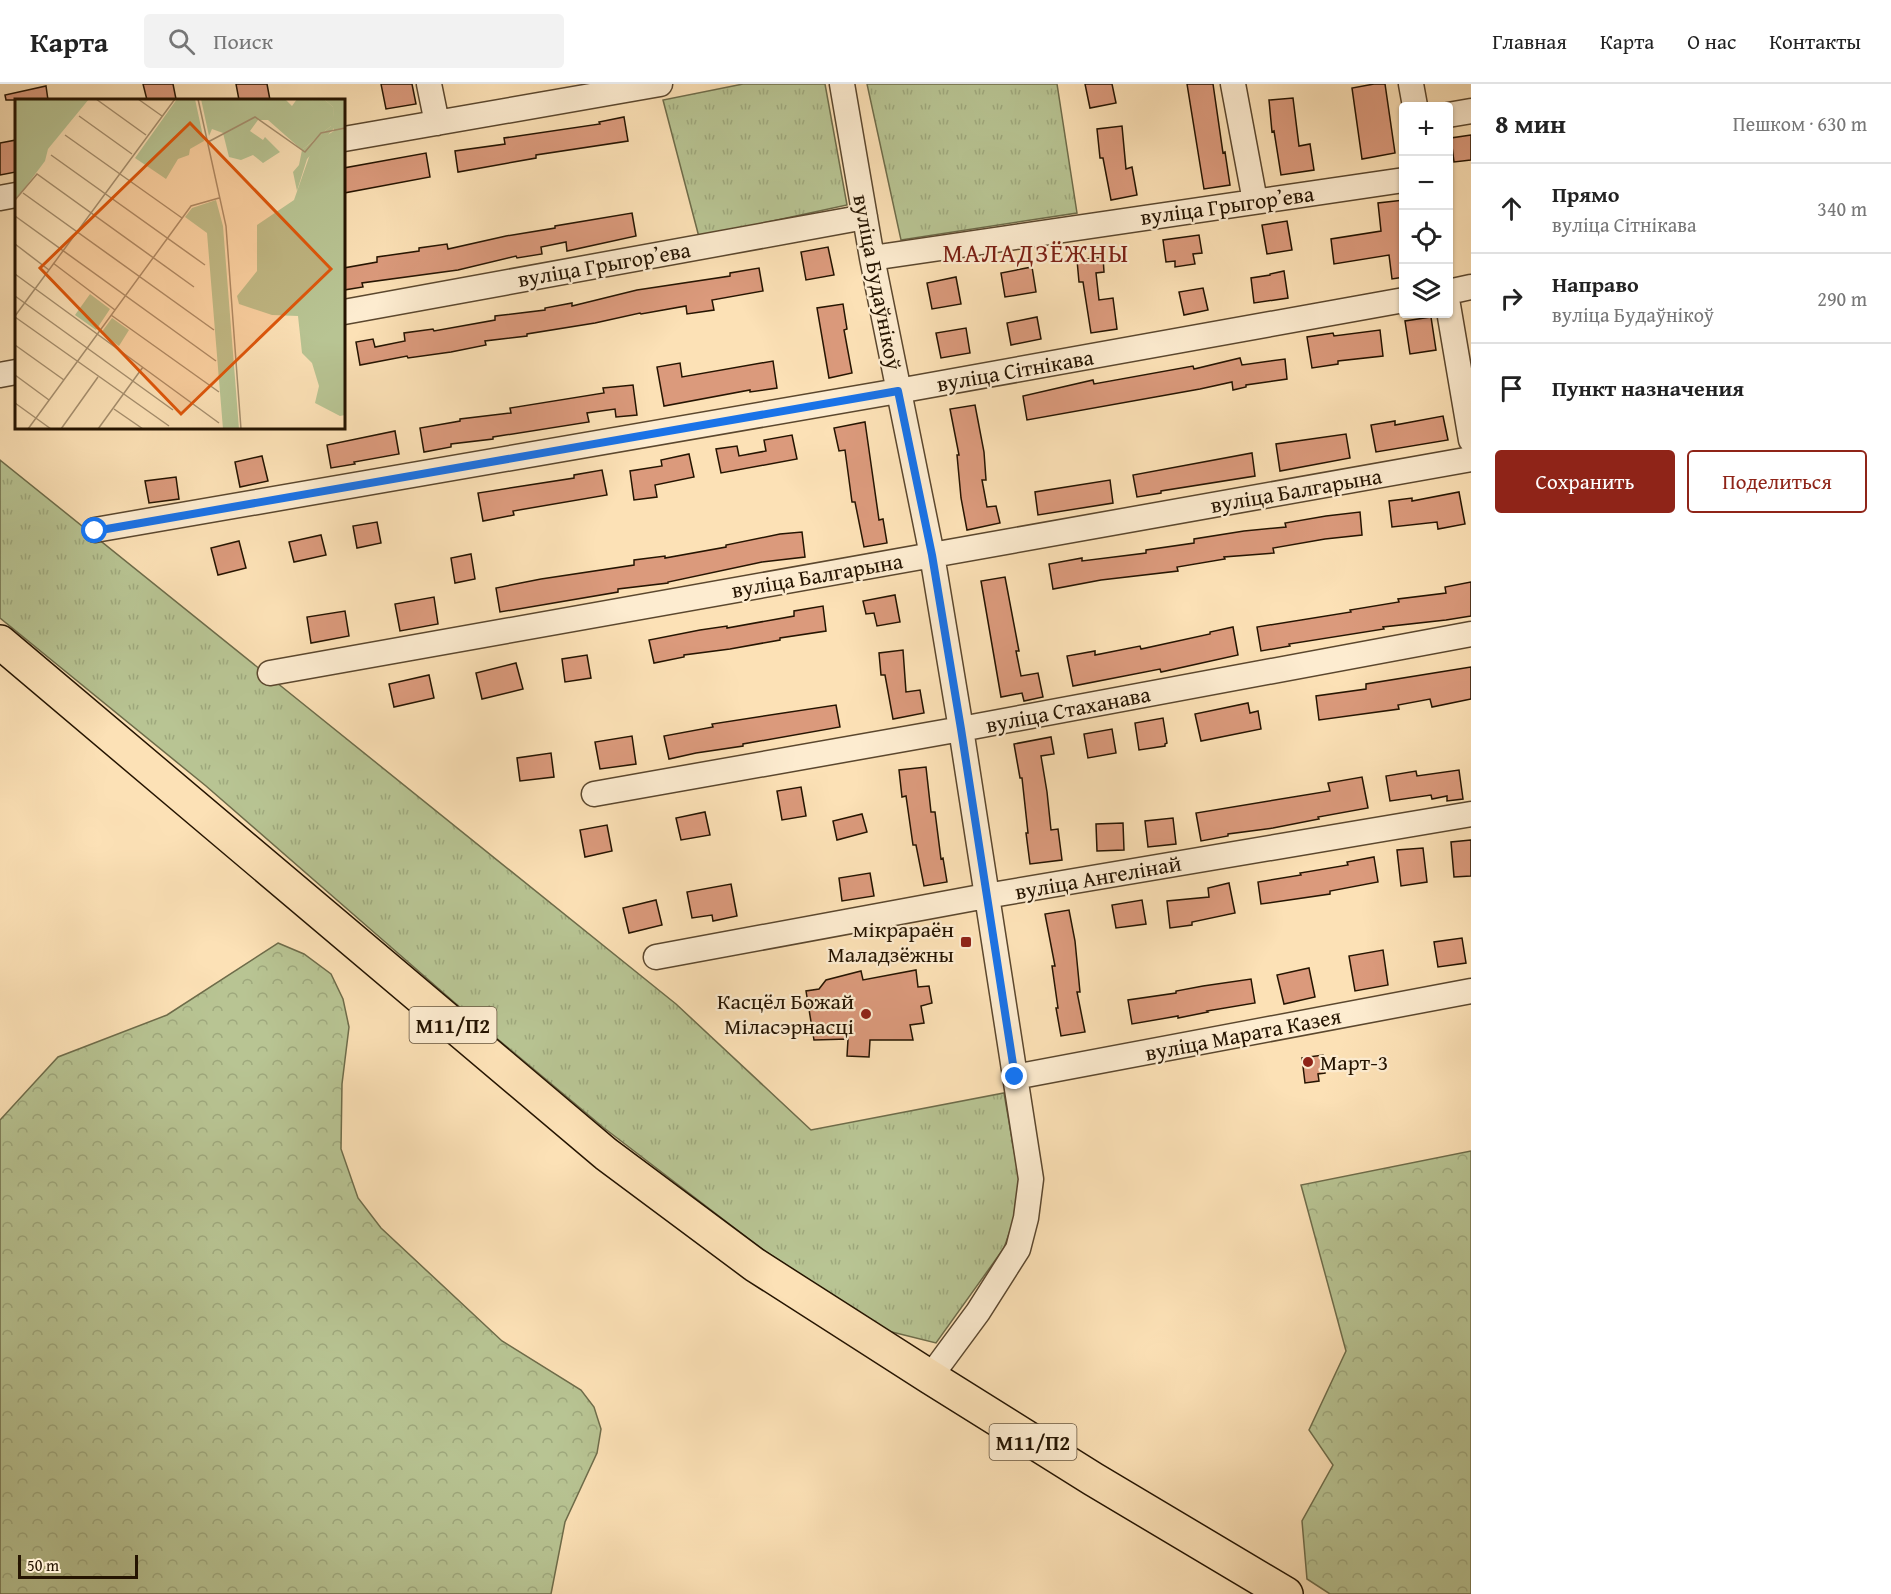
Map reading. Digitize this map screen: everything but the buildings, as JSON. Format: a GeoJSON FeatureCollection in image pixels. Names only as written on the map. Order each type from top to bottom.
{"type":"FeatureCollection","features":[{"type":"Feature","properties":{"kind":"highway","name":"М11/П2"},"geometry":{"type":"LineString","coordinates":[[0,642],[606,1154],[755,1265],[1128,1501],[1284,1593]]}},
{"type":"Feature","properties":{"kind":"street"},"geometry":{"type":"LineString","coordinates":[[429,84],[437,123]]}},
{"type":"Feature","properties":{"kind":"street"},"geometry":{"type":"LineString","coordinates":[[345,139],[660,84]]}},
{"type":"Feature","properties":{"kind":"street","name":"вуліца Будаўнікоў"},"geometry":{"type":"LineString","coordinates":[[842,84],[872,258],[932,555],[1031,1179],[1026,1218],[1018,1250],[985,1302],[930,1377]]}},
{"type":"Feature","properties":{"kind":"street"},"geometry":{"type":"LineString","coordinates":[[1233,84],[1255,201]]}},
{"type":"Feature","properties":{"kind":"street"},"geometry":{"type":"LineString","coordinates":[[1411,84],[1414,102]]}},
{"type":"Feature","properties":{"kind":"street"},"geometry":{"type":"LineString","coordinates":[[1453,114],[1471,111]]}},
{"type":"Feature","properties":{"kind":"street","name":"вуліца Грыгорʼева"},"geometry":{"type":"LineString","coordinates":[[872,258],[1399,181]]}},
{"type":"Feature","properties":{"kind":"street"},"geometry":{"type":"LineString","coordinates":[[0,198],[15,195]]}},
{"type":"Feature","properties":{"kind":"street","name":"вуліца Грыгорʼева"},"geometry":{"type":"LineString","coordinates":[[345,312],[865,217]]}},
{"type":"Feature","properties":{"kind":"street"},"geometry":{"type":"LineString","coordinates":[[1453,291],[1471,287]]}},
{"type":"Feature","properties":{"kind":"street","name":"вуліца Сітнікава"},"geometry":{"type":"LineString","coordinates":[[95,531],[1399,301]]}},
{"type":"Feature","properties":{"kind":"street"},"geometry":{"type":"LineString","coordinates":[[1451,318],[1471,440]]}},
{"type":"Feature","properties":{"kind":"street"},"geometry":{"type":"LineString","coordinates":[[0,375],[15,372]]}},
{"type":"Feature","properties":{"kind":"street","name":"вуліца Балгарына"},"geometry":{"type":"LineString","coordinates":[[270,673],[1471,459]]}},
{"type":"Feature","properties":{"kind":"street","name":"вуліца Стаханава"},"geometry":{"type":"LineString","coordinates":[[594,794],[961,729],[1471,634]]}},
{"type":"Feature","properties":{"kind":"street","name":"вуліца Ангелінай"},"geometry":{"type":"LineString","coordinates":[[656,957],[986,896],[1471,814]]}},
{"type":"Feature","properties":{"kind":"street","name":"вуліца Марата Казея"},"geometry":{"type":"LineString","coordinates":[[1015,1077],[1471,991]]}},
{"type":"Feature","properties":{"kind":"green space"},"geometry":{"type":"Polygon","coordinates":[[[743,84],[825,84],[847,205],[699,237],[663,100],[743,84]]]}},
{"type":"Feature","properties":{"kind":"green space"},"geometry":{"type":"Polygon","coordinates":[[[867,84],[1057,84],[1077,213],[901,240],[867,84]]]}},
{"type":"Feature","properties":{"kind":"green space"},"geometry":{"type":"Polygon","coordinates":[[[0,460],[676,1004],[811,1130],[1004,1093],[1019,1179],[1013,1222],[1004,1248],[936,1343],[884,1330],[762,1249],[604,1128],[470,1016],[206,786],[0,618],[0,460]]]}},
{"type":"Feature","properties":{"kind":"green space"},"geometry":{"type":"Polygon","coordinates":[[[278,943],[304,954],[331,974],[343,999],[349,1027],[342,1084],[341,1149],[358,1198],[381,1228],[502,1341],[581,1390],[594,1407],[601,1429],[597,1453],[565,1522],[551,1594],[0,1594],[0,1120],[58,1057],[167,1015],[278,943]]]}},
{"type":"Feature","properties":{"kind":"green space"},"geometry":{"type":"Polygon","coordinates":[[[1471,1151],[1471,1594],[1330,1594],[1307,1579],[1302,1521],[1333,1465],[1309,1430],[1346,1351],[1301,1185],[1471,1151]]]}},
{"type":"Feature","properties":{"kind":"place","name":"мікрараён Маладзёжны"},"geometry":{"type":"Point","coordinates":[966,942]}},
{"type":"Feature","properties":{"kind":"place","name":"Касцёл Божай Міласэрнасці"},"geometry":{"type":"Point","coordinates":[866,1014]}},
{"type":"Feature","properties":{"kind":"place","name":"Март-3"},"geometry":{"type":"Point","coordinates":[1308,1062]}},
{"type":"Feature","properties":{"kind":"district","name":"МАЛАДЗЁЖНЫ"},"geometry":{"type":"Point","coordinates":[1036,252]}},
{"type":"Feature","properties":{"kind":"route"},"geometry":{"type":"LineString","coordinates":[[95,531],[898,391],[932,555],[1015,1077]]}}]}
